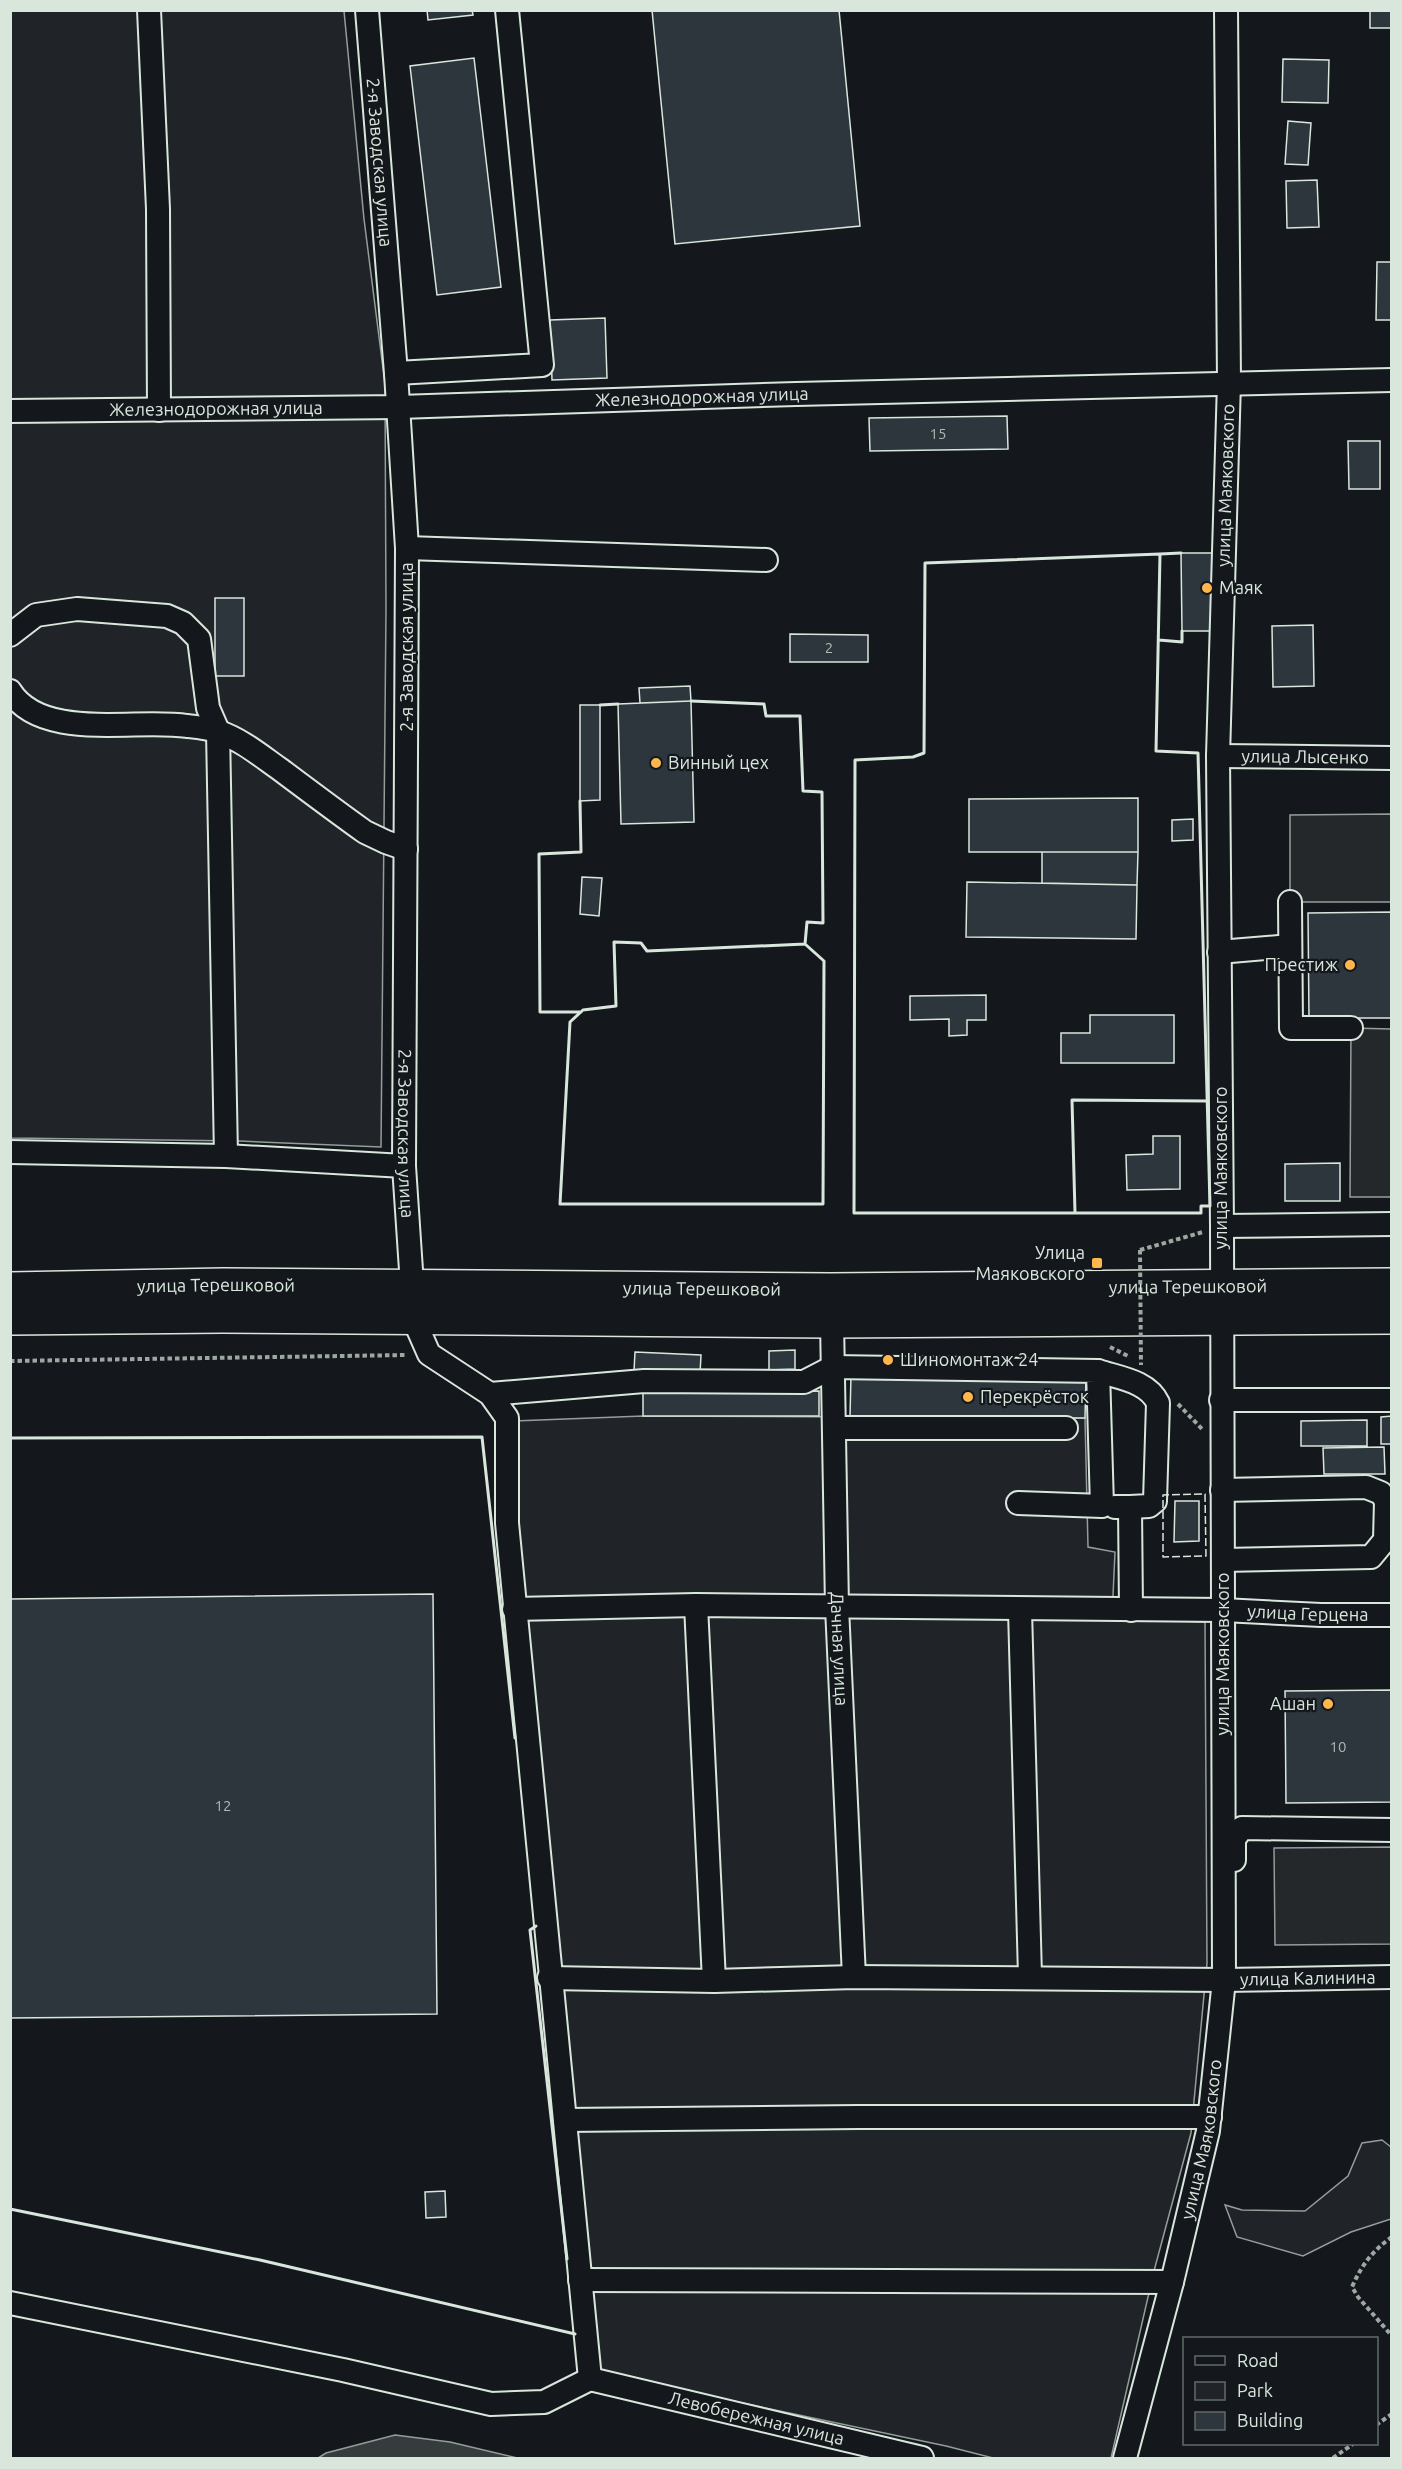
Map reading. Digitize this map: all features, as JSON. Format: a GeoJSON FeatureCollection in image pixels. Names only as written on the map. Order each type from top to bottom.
{"type":"FeatureCollection","features":[{"type":"Feature","properties":{"kind":"highway","name":"улица Терешковой"},"geometry":{"type":"LineString","coordinates":[[10,1289],[223,1285],[831,1290],[1392,1285]]}},
{"type":"Feature","properties":{"kind":"highway","name":"улица Терешковой"},"geometry":{"type":"LineString","coordinates":[[10,1318],[416,1317],[832,1321],[1392,1317]]}},
{"type":"Feature","properties":{"kind":"street"},"geometry":{"type":"LineString","coordinates":[[149,10],[158,208],[159,410]]}},
{"type":"Feature","properties":{"kind":"street","name":"2-я Заводская улица"},"geometry":{"type":"LineString","coordinates":[[367,10],[399,407],[407,548],[404,1166],[416,1317],[418,1329],[429,1354]]}},
{"type":"Feature","properties":{"kind":"street"},"geometry":{"type":"LineString","coordinates":[[396,373],[542,365],[507,10]]}},
{"type":"Feature","properties":{"kind":"street","name":"улица Маяковского"},"geometry":{"type":"LineString","coordinates":[[1125,2458],[1199,2175],[1210,2117],[1224,1980],[1218,756],[1229,382],[1226,10]]}},
{"type":"Feature","properties":{"kind":"street","name":"Железнодорожная улица"},"geometry":{"type":"LineString","coordinates":[[10,411],[399,407],[1229,382],[1392,380]]}},
{"type":"Feature","properties":{"kind":"street"},"geometry":{"type":"LineString","coordinates":[[407,548],[766,560]]}},
{"type":"Feature","properties":{"kind":"street"},"geometry":{"type":"LineString","coordinates":[[10,635],[36,615],[77,609],[167,616],[183,623],[199,639],[208,708],[218,731],[226,1156]]}},
{"type":"Feature","properties":{"kind":"street"},"geometry":{"type":"LineString","coordinates":[[10,691],[16,700],[37,714],[58,720],[86,723],[184,725],[218,731],[242,742],[365,832],[406,849]]}},
{"type":"Feature","properties":{"kind":"street","name":"улица Лысенко"},"geometry":{"type":"LineString","coordinates":[[1218,756],[1392,758]]}},
{"type":"Feature","properties":{"kind":"street"},"geometry":{"type":"LineString","coordinates":[[1290,902],[1291,1028],[1351,1028]]}},
{"type":"Feature","properties":{"kind":"street"},"geometry":{"type":"LineString","coordinates":[[1220,952],[1290,946]]}},
{"type":"Feature","properties":{"kind":"street"},"geometry":{"type":"LineString","coordinates":[[10,1152],[226,1156],[404,1166]]}},
{"type":"Feature","properties":{"kind":"street"},"geometry":{"type":"LineString","coordinates":[[1222,1226],[1392,1224]]}},
{"type":"Feature","properties":{"kind":"street","name":"Дачная улица"},"geometry":{"type":"LineString","coordinates":[[832,1321],[837,1607],[854,1977]]}},
{"type":"Feature","properties":{"kind":"street"},"geometry":{"type":"LineString","coordinates":[[10,2303],[343,2370],[491,2404],[544,2402],[590,2379],[514,1609],[507,1523],[507,1418],[490,1394],[429,1354]]}},
{"type":"Feature","properties":{"kind":"street"},"geometry":{"type":"LineString","coordinates":[[490,1394],[644,1381],[804,1382],[833,1367],[1098,1371],[1137,1383],[1154,1392],[1158,1402],[1155,1501],[1149,1506],[1018,1503]]}},
{"type":"Feature","properties":{"kind":"street"},"geometry":{"type":"LineString","coordinates":[[1098,1371],[1102,1506]]}},
{"type":"Feature","properties":{"kind":"street"},"geometry":{"type":"LineString","coordinates":[[1221,1400],[1392,1400]]}},
{"type":"Feature","properties":{"kind":"street"},"geometry":{"type":"LineString","coordinates":[[834,1428],[1066,1428]]}},
{"type":"Feature","properties":{"kind":"street"},"geometry":{"type":"LineString","coordinates":[[1222,1490],[1366,1486],[1381,1493],[1386,1502],[1385,1540],[1371,1557],[1223,1560]]}},
{"type":"Feature","properties":{"kind":"street"},"geometry":{"type":"LineString","coordinates":[[1130,1507],[1131,1610]]}},
{"type":"Feature","properties":{"kind":"street"},"geometry":{"type":"LineString","coordinates":[[696,1605],[714,1981]]}},
{"type":"Feature","properties":{"kind":"street","name":"улица Герцена"},"geometry":{"type":"LineString","coordinates":[[514,1609],[696,1605],[1020,1610],[1223,1610],[1322,1615],[1392,1615]]}},
{"type":"Feature","properties":{"kind":"street"},"geometry":{"type":"LineString","coordinates":[[1020,1610],[1030,1976]]}},
{"type":"Feature","properties":{"kind":"street"},"geometry":{"type":"LineString","coordinates":[[1223,1947],[1233,1918],[1234,1839],[1242,1828],[1392,1830]]}},
{"type":"Feature","properties":{"kind":"street","name":"улица Калинина"},"geometry":{"type":"LineString","coordinates":[[549,1978],[714,1981],[854,1977],[1030,1976],[1224,1980],[1392,1977]]}},
{"type":"Feature","properties":{"kind":"street"},"geometry":{"type":"LineString","coordinates":[[565,2120],[858,2116],[1210,2117]]}},
{"type":"Feature","properties":{"kind":"street"},"geometry":{"type":"LineString","coordinates":[[580,2280],[1172,2282]]}},
{"type":"Feature","properties":{"kind":"street","name":"Левобережная улица"},"geometry":{"type":"LineString","coordinates":[[590,2379],[922,2458]]}},
{"type":"Feature","properties":{"kind":"path"},"geometry":{"type":"LineString","coordinates":[[1141,1365],[1140,1250],[1222,1226]]}},
{"type":"Feature","properties":{"kind":"path"},"geometry":{"type":"LineString","coordinates":[[10,1361],[429,1354]]}},
{"type":"Feature","properties":{"kind":"path"},"geometry":{"type":"LineString","coordinates":[[1392,2237],[1378,2247],[1359,2270],[1352,2287],[1392,2336]]}},
{"type":"Feature","properties":{"kind":"path"},"geometry":{"type":"LineString","coordinates":[[1378,2424],[1392,2414]]}},
{"type":"Feature","properties":{"kind":"path"},"geometry":{"type":"LineString","coordinates":[[1334,2458],[1352,2445]]}},
{"type":"Feature","properties":{"kind":"green space"},"geometry":{"type":"Polygon","coordinates":[[[11,11],[344,11],[364,219],[385,384],[386,610],[381,1147],[239,1141],[11,1138],[11,11]]]}},
{"type":"Feature","properties":{"kind":"green space"},"geometry":{"type":"Polygon","coordinates":[[[643,1416],[1085,1418],[1088,1547],[1115,1552],[1112,1618],[1205,1622],[1207,1963],[1191,2133],[1154,2271],[1111,2458],[993,2458],[600,2373],[519,1562],[514,1421],[643,1416]]]}},
{"type":"Feature","properties":{"kind":"green space"},"geometry":{"type":"Polygon","coordinates":[[[1382,2140],[1391,2147],[1391,2219],[1351,2232],[1303,2256],[1237,2237],[1225,2205],[1242,2210],[1305,2211],[1348,2176],[1362,2143],[1382,2140]]]}},
{"type":"Feature","properties":{"kind":"shaded area"},"geometry":{"type":"Polygon","coordinates":[[[1391,814],[1391,902],[1290,902],[1290,815],[1391,814]]]}},
{"type":"Feature","properties":{"kind":"shaded area"},"geometry":{"type":"Polygon","coordinates":[[[1351,1028],[1391,1029],[1391,1197],[1350,1197],[1351,1028]]]}},
{"type":"Feature","properties":{"kind":"shaded area"},"geometry":{"type":"Polygon","coordinates":[[[1391,1847],[1391,1944],[1275,1945],[1274,1848],[1391,1847]]]}},
{"type":"Feature","properties":{"kind":"shaded area"},"geometry":{"type":"Polygon","coordinates":[[[395,2435],[450,2442],[517,2458],[318,2458],[326,2453],[395,2435]]]}},
{"type":"Feature","properties":{"kind":"building"},"geometry":{"type":"Polygon","coordinates":[[[427,10],[472,10],[473,15],[428,20],[427,10]]]}},
{"type":"Feature","properties":{"kind":"building"},"geometry":{"type":"Polygon","coordinates":[[[652,10],[839,10],[860,226],[675,244],[652,10]]]}},
{"type":"Feature","properties":{"kind":"building"},"geometry":{"type":"Polygon","coordinates":[[[1370,10],[1392,10],[1392,28],[1370,28],[1370,10]]]}},
{"type":"Feature","properties":{"kind":"building"},"geometry":{"type":"Polygon","coordinates":[[[474,58],[501,287],[437,295],[410,66],[474,58]]]}},
{"type":"Feature","properties":{"kind":"building"},"geometry":{"type":"Polygon","coordinates":[[[1283,59],[1329,60],[1328,103],[1282,102],[1283,59]]]}},
{"type":"Feature","properties":{"kind":"building"},"geometry":{"type":"Polygon","coordinates":[[[1288,121],[1311,123],[1308,165],[1285,164],[1288,121]]]}},
{"type":"Feature","properties":{"kind":"building"},"geometry":{"type":"Polygon","coordinates":[[[1317,180],[1319,227],[1287,228],[1286,181],[1317,180]]]}},
{"type":"Feature","properties":{"kind":"building"},"geometry":{"type":"Polygon","coordinates":[[[1377,262],[1392,262],[1392,320],[1376,320],[1377,262]]]}},
{"type":"Feature","properties":{"kind":"building"},"geometry":{"type":"Polygon","coordinates":[[[605,318],[607,378],[552,380],[550,320],[605,318]]]}},
{"type":"Feature","properties":{"kind":"building"},"geometry":{"type":"Polygon","coordinates":[[[1007,416],[1008,449],[870,451],[869,418],[1007,416]]]}},
{"type":"Feature","properties":{"kind":"building"},"geometry":{"type":"Polygon","coordinates":[[[1348,441],[1380,441],[1380,489],[1349,489],[1348,441]]]}},
{"type":"Feature","properties":{"kind":"building"},"geometry":{"type":"Polygon","coordinates":[[[1181,553],[1212,553],[1212,631],[1182,631],[1181,553]]]}},
{"type":"Feature","properties":{"kind":"building"},"geometry":{"type":"Polygon","coordinates":[[[215,598],[244,598],[244,676],[215,676],[215,598]]]}},
{"type":"Feature","properties":{"kind":"building"},"geometry":{"type":"Polygon","coordinates":[[[1313,625],[1314,686],[1273,687],[1272,626],[1313,625]]]}},
{"type":"Feature","properties":{"kind":"building"},"geometry":{"type":"Polygon","coordinates":[[[790,634],[868,635],[868,662],[790,662],[790,634]]]}},
{"type":"Feature","properties":{"kind":"building"},"geometry":{"type":"Polygon","coordinates":[[[690,686],[691,701],[640,703],[639,688],[690,686]]]}},
{"type":"Feature","properties":{"kind":"building","name":"Винный цех"},"geometry":{"type":"Polygon","coordinates":[[[691,701],[694,822],[621,824],[618,704],[691,701]]]}},
{"type":"Feature","properties":{"kind":"building"},"geometry":{"type":"Polygon","coordinates":[[[580,705],[600,705],[600,800],[580,801],[580,705]]]}},
{"type":"Feature","properties":{"kind":"building"},"geometry":{"type":"Polygon","coordinates":[[[1138,798],[1138,852],[969,852],[969,799],[1138,798]]]}},
{"type":"Feature","properties":{"kind":"building"},"geometry":{"type":"Polygon","coordinates":[[[1193,819],[1193,840],[1172,841],[1172,820],[1193,819]]]}},
{"type":"Feature","properties":{"kind":"building"},"geometry":{"type":"Polygon","coordinates":[[[1042,852],[1138,852],[1137,885],[1042,883],[1042,852]]]}},
{"type":"Feature","properties":{"kind":"building"},"geometry":{"type":"Polygon","coordinates":[[[582,877],[602,878],[599,916],[580,914],[582,877]]]}},
{"type":"Feature","properties":{"kind":"building"},"geometry":{"type":"Polygon","coordinates":[[[967,882],[1137,885],[1136,939],[966,937],[967,882]]]}},
{"type":"Feature","properties":{"kind":"building","name":"Престиж"},"geometry":{"type":"Polygon","coordinates":[[[1392,912],[1392,1018],[1309,1018],[1308,913],[1392,912]]]}},
{"type":"Feature","properties":{"kind":"building"},"geometry":{"type":"Polygon","coordinates":[[[986,995],[986,1020],[967,1020],[967,1035],[949,1036],[949,1019],[910,1020],[910,996],[986,995]]]}},
{"type":"Feature","properties":{"kind":"building"},"geometry":{"type":"Polygon","coordinates":[[[1090,1015],[1174,1015],[1174,1063],[1061,1063],[1061,1033],[1090,1033],[1090,1015]]]}},
{"type":"Feature","properties":{"kind":"building"},"geometry":{"type":"Polygon","coordinates":[[[1153,1136],[1180,1136],[1180,1189],[1127,1190],[1126,1155],[1153,1154],[1153,1136]]]}},
{"type":"Feature","properties":{"kind":"building"},"geometry":{"type":"Polygon","coordinates":[[[1340,1163],[1340,1201],[1285,1201],[1285,1164],[1340,1163]]]}},
{"type":"Feature","properties":{"kind":"building"},"geometry":{"type":"Polygon","coordinates":[[[795,1350],[795,1369],[769,1370],[769,1351],[795,1350]]]}},
{"type":"Feature","properties":{"kind":"building"},"geometry":{"type":"Polygon","coordinates":[[[635,1352],[701,1355],[700,1374],[634,1371],[635,1352]]]}},
{"type":"Feature","properties":{"kind":"building","name":"Перекрёсток"},"geometry":{"type":"Polygon","coordinates":[[[851,1375],[1086,1378],[1085,1418],[850,1416],[851,1375]]]}},
{"type":"Feature","properties":{"kind":"building"},"geometry":{"type":"Polygon","coordinates":[[[819,1391],[819,1416],[643,1416],[643,1392],[819,1391]]]}},
{"type":"Feature","properties":{"kind":"building"},"geometry":{"type":"Polygon","coordinates":[[[1392,1416],[1392,1444],[1381,1444],[1381,1417],[1392,1416]]]}},
{"type":"Feature","properties":{"kind":"building"},"geometry":{"type":"Polygon","coordinates":[[[1367,1420],[1367,1446],[1301,1446],[1301,1421],[1367,1420]]]}},
{"type":"Feature","properties":{"kind":"building"},"geometry":{"type":"Polygon","coordinates":[[[1384,1447],[1385,1474],[1324,1474],[1323,1448],[1384,1447]]]}},
{"type":"Feature","properties":{"kind":"building"},"geometry":{"type":"Polygon","coordinates":[[[1175,1501],[1199,1501],[1199,1541],[1174,1542],[1175,1501]]]}},
{"type":"Feature","properties":{"kind":"building"},"geometry":{"type":"Polygon","coordinates":[[[433,1594],[437,2014],[10,2018],[10,1599],[433,1594]]]}},
{"type":"Feature","properties":{"kind":"building"},"geometry":{"type":"Polygon","coordinates":[[[1392,1690],[1392,1802],[1286,1803],[1285,1691],[1392,1690]]]}},
{"type":"Feature","properties":{"kind":"building"},"geometry":{"type":"Polygon","coordinates":[[[445,2191],[446,2217],[426,2218],[425,2192],[445,2191]]]}},
{"type":"Feature","properties":{"kind":"fence"},"geometry":{"type":"LineString","coordinates":[[1205,1494],[1206,1556],[1163,1557],[1163,1495],[1205,1494]]}},
{"type":"Feature","properties":{"kind":"wall"},"geometry":{"type":"LineString","coordinates":[[1160,554],[1156,751],[1198,753],[1210,1206],[1201,1206],[1201,1213],[854,1213],[855,760],[913,757],[924,753],[925,563],[1181,553]]}},
{"type":"Feature","properties":{"kind":"wall"},"geometry":{"type":"LineString","coordinates":[[1159,640],[1182,642],[1182,631]]}},
{"type":"Feature","properties":{"kind":"wall"},"geometry":{"type":"LineString","coordinates":[[691,701],[764,704],[766,716],[800,716],[803,791],[822,792],[823,923],[807,922],[805,944],[824,961],[823,1204],[560,1204],[570,1022],[583,1010],[616,1006],[614,942],[641,943],[647,951],[805,944]]}},
{"type":"Feature","properties":{"kind":"wall"},"geometry":{"type":"LineString","coordinates":[[600,705],[618,704]]}},
{"type":"Feature","properties":{"kind":"wall"},"geometry":{"type":"LineString","coordinates":[[580,801],[581,852],[539,854],[540,1012],[581,1012]]}},
{"type":"Feature","properties":{"kind":"wall"},"geometry":{"type":"LineString","coordinates":[[1075,1213],[1072,1100],[1207,1101]]}},
{"type":"Feature","properties":{"kind":"wall"},"geometry":{"type":"LineString","coordinates":[[10,1438],[482,1437],[515,1738]]}},
{"type":"Feature","properties":{"kind":"wall"},"geometry":{"type":"LineString","coordinates":[[536,1926],[530,1930],[567,2259]]}},
{"type":"Feature","properties":{"kind":"wall"},"geometry":{"type":"LineString","coordinates":[[10,2209],[260,2260],[575,2334]]}},
{"type":"Feature","properties":{"kind":"place","name":"Маяк"},"geometry":{"type":"Point","coordinates":[1207,588]}},
{"type":"Feature","properties":{"kind":"place","name":"Винный цех"},"geometry":{"type":"Point","coordinates":[656,763]}},
{"type":"Feature","properties":{"kind":"place","name":"Престиж"},"geometry":{"type":"Point","coordinates":[1350,965]}},
{"type":"Feature","properties":{"kind":"place","name":"Улица Маяковского"},"geometry":{"type":"Point","coordinates":[1097,1263]}},
{"type":"Feature","properties":{"kind":"place","name":"Шиномонтаж 24"},"geometry":{"type":"Point","coordinates":[888,1360]}},
{"type":"Feature","properties":{"kind":"place","name":"Перекрёсток"},"geometry":{"type":"Point","coordinates":[968,1397]}},
{"type":"Feature","properties":{"kind":"place","name":"Ашан"},"geometry":{"type":"Point","coordinates":[1328,1704]}}]}
